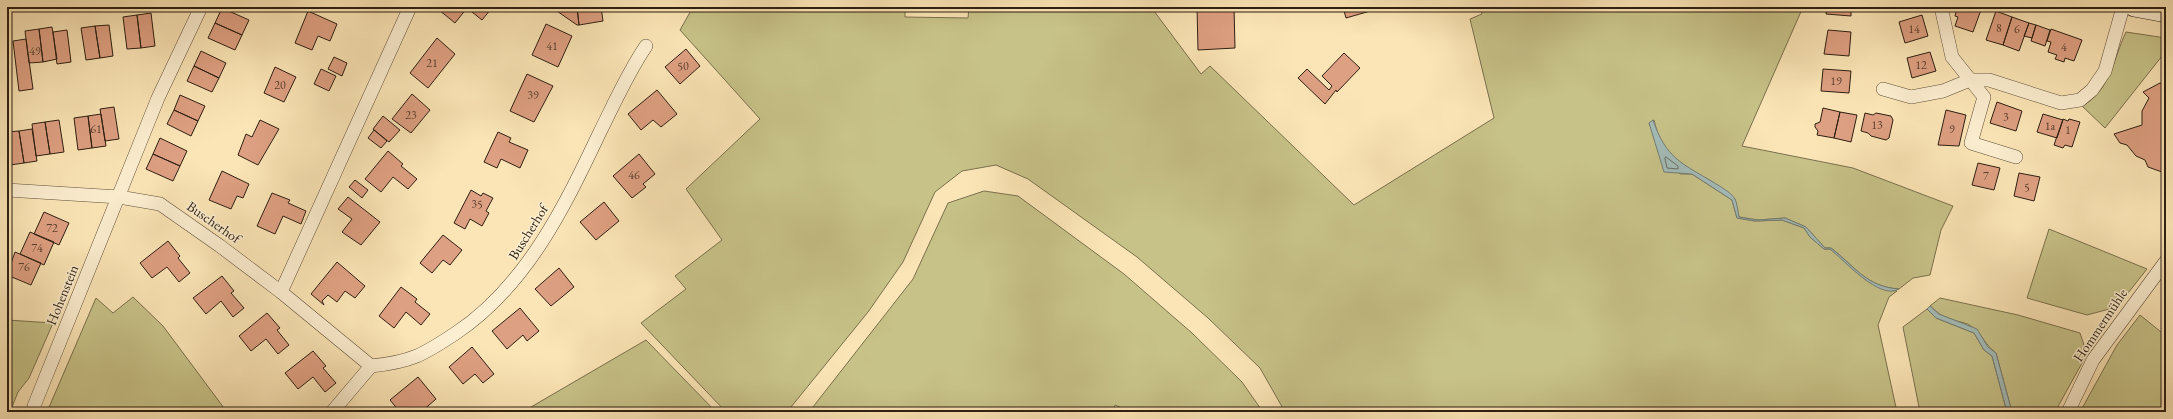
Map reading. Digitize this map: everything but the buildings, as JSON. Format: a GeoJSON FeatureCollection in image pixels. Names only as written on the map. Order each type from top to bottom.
{"type":"FeatureCollection","features":[{"type":"Feature","properties":{"kind":"main road"},"geometry":{"type":"LineString","coordinates":[[2134,7],[2166,13]]}},
{"type":"Feature","properties":{"kind":"street","name":"Hohenstein"},"geometry":{"type":"LineString","coordinates":[[34,406],[158,98],[201,7]]}},
{"type":"Feature","properties":{"kind":"street"},"geometry":{"type":"LineString","coordinates":[[281,292],[410,7]]}},
{"type":"Feature","properties":{"kind":"street"},"geometry":{"type":"LineString","coordinates":[[1941,7],[1952,57],[1984,97],[1971,143],[2016,157]]}},
{"type":"Feature","properties":{"kind":"street"},"geometry":{"type":"LineString","coordinates":[[1883,90],[1911,97],[1943,90],[1970,80],[1989,80],[2061,103],[2080,100],[2092,90],[2105,71],[2123,7]]}},
{"type":"Feature","properties":{"kind":"street","name":"Buscherhof"},"geometry":{"type":"LineString","coordinates":[[119,197],[160,204],[220,246],[281,292],[371,366],[399,363],[426,354],[471,323],[498,298],[520,274],[552,228],[628,72],[646,46]]}},
{"type":"Feature","properties":{"kind":"street"},"geometry":{"type":"LineString","coordinates":[[7,190],[119,197]]}},
{"type":"Feature","properties":{"kind":"street","name":"Hommermühle"},"geometry":{"type":"LineString","coordinates":[[2068,412],[2094,360],[2166,261]]}},
{"type":"Feature","properties":{"kind":"street"},"geometry":{"type":"LineString","coordinates":[[332,412],[371,366]]}},
{"type":"Feature","properties":{"kind":"shaded area"},"geometry":{"type":"Polygon","coordinates":[[[693,7],[905,7],[905,17],[968,18],[969,7],[1151,7],[1201,74],[1210,66],[1354,205],[1494,118],[1470,19],[1482,14],[1480,7],[1803,7],[1742,146],[1853,168],[1953,206],[1941,230],[1930,275],[1913,278],[1899,289],[1888,287],[1869,280],[1831,248],[1825,248],[1806,227],[1785,218],[1758,220],[1739,217],[1735,199],[1692,172],[1677,160],[1667,150],[1662,142],[1654,120],[1649,123],[1654,134],[1680,174],[1692,174],[1732,200],[1737,218],[1755,221],[1782,220],[1804,228],[1810,237],[1824,249],[1830,249],[1860,276],[1877,286],[1897,291],[1889,297],[1878,325],[1897,412],[1285,412],[1260,368],[1208,318],[1137,257],[1028,179],[996,165],[962,171],[935,192],[903,262],[868,312],[787,412],[726,412],[641,323],[686,289],[675,276],[722,240],[686,189],[760,119],[680,30],[693,7]]]}},
{"type":"Feature","properties":{"kind":"shaded area"},"geometry":{"type":"Polygon","coordinates":[[[2126,32],[2166,38],[2166,51],[2105,128],[2082,106],[2092,99],[2105,83],[2126,32]]]}},
{"type":"Feature","properties":{"kind":"shaded area"},"geometry":{"type":"Polygon","coordinates":[[[984,191],[1018,196],[1124,274],[1192,333],[1242,382],[1263,412],[1119,412],[1120,407],[1115,405],[1113,412],[809,412],[913,279],[948,203],[984,191]]]}},
{"type":"Feature","properties":{"kind":"shaded area"},"geometry":{"type":"Polygon","coordinates":[[[2049,229],[2147,269],[2117,307],[2087,315],[2027,298],[2049,229]]]}},
{"type":"Feature","properties":{"kind":"shaded area"},"geometry":{"type":"Polygon","coordinates":[[[133,297],[163,326],[227,412],[47,412],[96,298],[113,313],[133,297]]]}},
{"type":"Feature","properties":{"kind":"shaded area"},"geometry":{"type":"Polygon","coordinates":[[[1940,298],[2018,315],[2080,333],[2087,354],[2055,412],[2012,412],[1996,353],[1971,326],[1945,317],[1930,306],[1940,298]]]}},
{"type":"Feature","properties":{"kind":"shaded area"},"geometry":{"type":"Polygon","coordinates":[[[1927,309],[1936,318],[1974,333],[1984,350],[1992,356],[2007,412],[1920,412],[1903,327],[1927,309]]]}},
{"type":"Feature","properties":{"kind":"shaded area"},"geometry":{"type":"Polygon","coordinates":[[[2140,315],[2166,336],[2166,412],[2080,412],[2117,345],[2140,315]]]}},
{"type":"Feature","properties":{"kind":"shaded area"},"geometry":{"type":"Polygon","coordinates":[[[7,320],[53,323],[29,378],[18,392],[12,407],[24,412],[7,412],[7,320]]]}},
{"type":"Feature","properties":{"kind":"shaded area"},"geometry":{"type":"Polygon","coordinates":[[[646,340],[716,412],[523,412],[531,407],[646,340]]]}},
{"type":"Feature","properties":{"kind":"water"},"geometry":{"type":"Polygon","coordinates":[[[1653,120],[1663,143],[1676,158],[1692,170],[1725,189],[1733,196],[1739,217],[1758,220],[1785,218],[1806,227],[1825,248],[1831,248],[1869,280],[1888,287],[1899,289],[1891,291],[1873,285],[1853,270],[1830,249],[1824,249],[1810,237],[1804,228],[1782,220],[1755,221],[1737,218],[1732,200],[1692,174],[1664,172],[1649,123],[1653,120]]]}},
{"type":"Feature","properties":{"kind":"water"},"geometry":{"type":"Polygon","coordinates":[[[1930,306],[1939,314],[1977,329],[1988,347],[1996,353],[2012,412],[2007,412],[1992,356],[1984,350],[1974,333],[1936,318],[1927,309],[1930,306]]]}}]}
